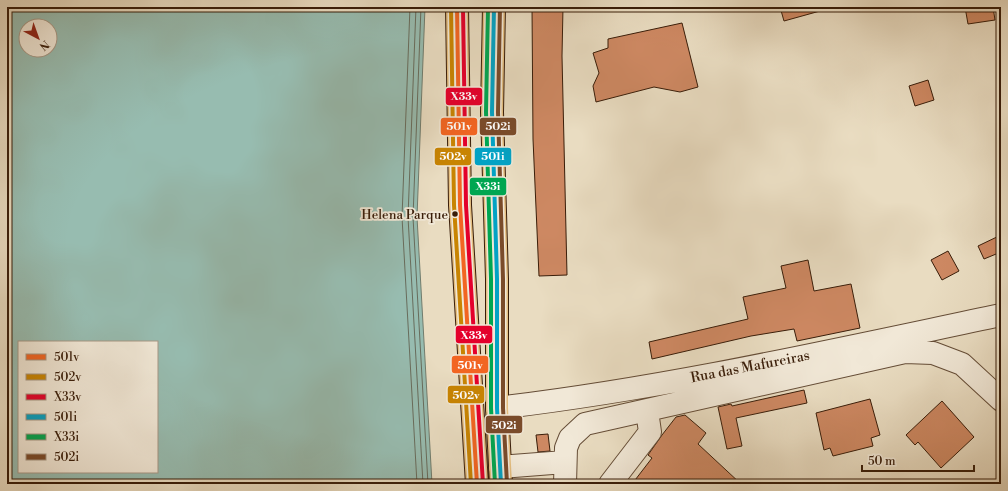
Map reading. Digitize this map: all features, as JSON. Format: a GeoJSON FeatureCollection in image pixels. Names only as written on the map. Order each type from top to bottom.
{"type":"FeatureCollection","features":[{"type":"Feature","properties":{"kind":"main road"},"geometry":{"type":"LineString","coordinates":[[457,7],[460,213],[464,289],[474,412],[477,484]]}},
{"type":"Feature","properties":{"kind":"main road"},"geometry":{"type":"LineString","coordinates":[[494,7],[492,112],[497,279],[497,408],[501,476]]}},
{"type":"Feature","properties":{"kind":"street","name":"Rua das Mafureiras"},"geometry":{"type":"LineString","coordinates":[[497,408],[550,402],[714,373],[1001,315]]}},
{"type":"Feature","properties":{"kind":"street"},"geometry":{"type":"LineString","coordinates":[[566,484],[566,448],[570,438],[584,424],[905,352],[933,353],[962,364],[1001,400]]}},
{"type":"Feature","properties":{"kind":"street"},"geometry":{"type":"LineString","coordinates":[[610,484],[650,432],[647,411]]}},
{"type":"Feature","properties":{"kind":"street"},"geometry":{"type":"LineString","coordinates":[[501,476],[565,462]]}},
{"type":"Feature","properties":{"kind":"water"},"geometry":{"type":"Polygon","coordinates":[[[7,7],[425,7],[417,217],[432,484],[7,484],[7,7]]]}},
{"type":"Feature","properties":{"kind":"building"},"geometry":{"type":"Polygon","coordinates":[[[532,7],[563,7],[562,56],[567,275],[539,276],[533,139],[532,7]]]}},
{"type":"Feature","properties":{"kind":"building"},"geometry":{"type":"Polygon","coordinates":[[[780,7],[820,7],[820,11],[784,21],[780,7]]]}},
{"type":"Feature","properties":{"kind":"building"},"geometry":{"type":"Polygon","coordinates":[[[965,7],[993,7],[995,20],[968,24],[965,7]]]}},
{"type":"Feature","properties":{"kind":"building"},"geometry":{"type":"Polygon","coordinates":[[[682,23],[698,87],[680,92],[654,87],[596,102],[593,86],[599,73],[593,53],[608,48],[608,39],[682,23]]]}},
{"type":"Feature","properties":{"kind":"building"},"geometry":{"type":"Polygon","coordinates":[[[928,80],[934,100],[915,106],[909,86],[928,80]]]}},
{"type":"Feature","properties":{"kind":"building"},"geometry":{"type":"Polygon","coordinates":[[[1001,235],[1001,252],[984,259],[978,246],[1001,235]]]}},
{"type":"Feature","properties":{"kind":"building"},"geometry":{"type":"Polygon","coordinates":[[[948,251],[959,271],[942,280],[931,260],[948,251]]]}},
{"type":"Feature","properties":{"kind":"building"},"geometry":{"type":"Polygon","coordinates":[[[808,260],[814,291],[851,284],[860,328],[797,341],[794,329],[751,336],[652,359],[649,342],[748,319],[743,297],[786,288],[781,266],[808,260]]]}},
{"type":"Feature","properties":{"kind":"building"},"geometry":{"type":"Polygon","coordinates":[[[804,390],[807,403],[736,418],[742,446],[727,449],[718,407],[731,404],[732,406],[804,390]]]}},
{"type":"Feature","properties":{"kind":"building"},"geometry":{"type":"Polygon","coordinates":[[[870,399],[880,435],[871,438],[873,446],[833,456],[830,448],[824,450],[816,413],[870,399]]]}},
{"type":"Feature","properties":{"kind":"building"},"geometry":{"type":"Polygon","coordinates":[[[942,401],[974,437],[941,468],[918,442],[915,445],[906,435],[942,401]]]}},
{"type":"Feature","properties":{"kind":"building"},"geometry":{"type":"Polygon","coordinates":[[[685,415],[706,433],[698,444],[741,484],[632,484],[652,458],[648,455],[662,435],[676,417],[685,415]]]}},
{"type":"Feature","properties":{"kind":"building"},"geometry":{"type":"Polygon","coordinates":[[[548,434],[550,451],[538,452],[536,435],[548,434]]]}},
{"type":"Feature","properties":{"kind":"transit line","name":"502v"},"geometry":{"type":"LineString","coordinates":[[451,7],[454,205],[471,484]]}},
{"type":"Feature","properties":{"kind":"transit line","name":"501v"},"geometry":{"type":"LineString","coordinates":[[457,7],[460,205],[477,484]]}},
{"type":"Feature","properties":{"kind":"transit line","name":"X33v"},"geometry":{"type":"LineString","coordinates":[[463,7],[466,205],[483,484]]}},
{"type":"Feature","properties":{"kind":"transit line","name":"X33i"},"geometry":{"type":"LineString","coordinates":[[488,7],[486,112],[491,279],[491,408],[495,484]]}},
{"type":"Feature","properties":{"kind":"transit line","name":"501i"},"geometry":{"type":"LineString","coordinates":[[494,7],[492,112],[497,279],[497,408],[501,484]]}},
{"type":"Feature","properties":{"kind":"transit line","name":"502i"},"geometry":{"type":"LineString","coordinates":[[500,7],[498,112],[503,279],[503,408],[507,484]]}},
{"type":"Feature","properties":{"kind":"place","name":"Helena Parque"},"geometry":{"type":"Point","coordinates":[455,214]}}]}
